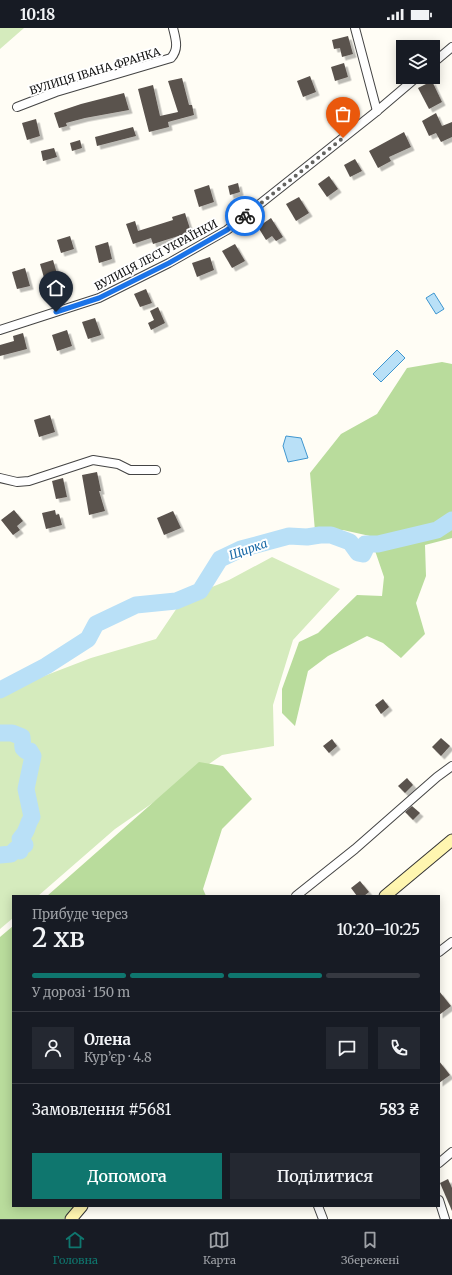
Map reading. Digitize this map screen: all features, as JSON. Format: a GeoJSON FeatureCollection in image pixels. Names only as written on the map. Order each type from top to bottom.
{"type":"FeatureCollection","features":[{"type":"Feature","properties":{"kind":"street","name":"ВУЛИЦЯ ІВАНА ФРАНКА"},"geometry":{"type":"LineString","coordinates":[[17,108],[56,92],[171,58],[176,53],[177,45],[173,28]]}},
{"type":"Feature","properties":{"kind":"street"},"geometry":{"type":"LineString","coordinates":[[355,28],[377,111]]}},
{"type":"Feature","properties":{"kind":"street"},"geometry":{"type":"LineString","coordinates":[[440,57],[452,47]]}},
{"type":"Feature","properties":{"kind":"street","name":"ВУЛИЦЯ ЛЕСІ УКРАЇНКИ"},"geometry":{"type":"LineString","coordinates":[[0,330],[99,298],[169,263],[227,230],[409,84]]}},
{"type":"Feature","properties":{"kind":"street"},"geometry":{"type":"LineString","coordinates":[[0,478],[17,482],[29,481],[93,460],[118,464],[130,470],[156,470]]}},
{"type":"Feature","properties":{"kind":"street"},"geometry":{"type":"LineString","coordinates":[[297,895],[355,850],[437,777],[452,766]]}},
{"type":"Feature","properties":{"kind":"street"},"geometry":{"type":"LineString","coordinates":[[387,895],[452,840]]}},
{"type":"Feature","properties":{"kind":"street"},"geometry":{"type":"LineString","coordinates":[[440,951],[452,942]]}},
{"type":"Feature","properties":{"kind":"street"},"geometry":{"type":"LineString","coordinates":[[440,1161],[452,1152]]}},
{"type":"Feature","properties":{"kind":"street"},"geometry":{"type":"LineString","coordinates":[[440,1204],[444,1219]]}},
{"type":"Feature","properties":{"kind":"street"},"geometry":{"type":"LineString","coordinates":[[71,1219],[81,1207]]}},
{"type":"Feature","properties":{"kind":"street"},"geometry":{"type":"LineString","coordinates":[[318,1207],[323,1219]]}},
{"type":"Feature","properties":{"kind":"green space"},"geometry":{"type":"Polygon","coordinates":[[[0,28],[24,28],[0,49],[0,28]]]}},
{"type":"Feature","properties":{"kind":"green space"},"geometry":{"type":"Polygon","coordinates":[[[442,362],[452,364],[452,538],[425,545],[426,576],[416,603],[425,634],[401,658],[383,643],[367,636],[328,656],[308,671],[295,726],[282,713],[282,689],[299,642],[318,633],[357,595],[382,596],[384,577],[370,536],[343,530],[315,531],[310,473],[341,434],[377,414],[407,368],[442,362]]]}},
{"type":"Feature","properties":{"kind":"green space"},"geometry":{"type":"Polygon","coordinates":[[[272,557],[340,589],[293,640],[273,705],[274,746],[222,755],[115,829],[39,895],[12,895],[12,919],[0,929],[0,693],[91,658],[156,639],[183,599],[229,580],[272,557]]]}},
{"type":"Feature","properties":{"kind":"green space"},"geometry":{"type":"Polygon","coordinates":[[[199,762],[223,766],[252,799],[222,829],[203,889],[206,895],[48,895],[199,762]]]}},
{"type":"Feature","properties":{"kind":"green space"},"geometry":{"type":"Polygon","coordinates":[[[12,927],[12,1207],[75,1207],[64,1219],[0,1219],[0,937],[12,927]]]}},
{"type":"Feature","properties":{"kind":"water"},"geometry":{"type":"Polygon","coordinates":[[[434,293],[444,309],[436,314],[426,298],[434,293]]]}},
{"type":"Feature","properties":{"kind":"water"},"geometry":{"type":"Polygon","coordinates":[[[397,350],[405,358],[381,382],[373,374],[397,350]]]}},
{"type":"Feature","properties":{"kind":"water"},"geometry":{"type":"Polygon","coordinates":[[[286,436],[301,438],[308,458],[288,462],[283,446],[286,436]]]}},
{"type":"Feature","properties":{"kind":"building"},"geometry":{"type":"Polygon","coordinates":[[[348,36],[353,54],[342,57],[340,48],[334,49],[332,40],[348,36]]]}},
{"type":"Feature","properties":{"kind":"building"},"geometry":{"type":"Polygon","coordinates":[[[344,63],[348,77],[335,81],[331,67],[344,63]]]}},
{"type":"Feature","properties":{"kind":"building"},"geometry":{"type":"Polygon","coordinates":[[[310,76],[316,92],[303,97],[297,81],[310,76]]]}},
{"type":"Feature","properties":{"kind":"building"},"geometry":{"type":"Polygon","coordinates":[[[182,78],[189,105],[192,105],[194,115],[168,122],[169,127],[149,132],[138,89],[153,85],[160,116],[178,112],[168,81],[182,78]]]}},
{"type":"Feature","properties":{"kind":"building"},"geometry":{"type":"Polygon","coordinates":[[[426,84],[433,84],[442,102],[429,109],[418,88],[426,84]]]}},
{"type":"Feature","properties":{"kind":"building"},"geometry":{"type":"Polygon","coordinates":[[[124,93],[129,110],[85,118],[66,123],[67,126],[59,128],[54,113],[81,104],[124,93]]]}},
{"type":"Feature","properties":{"kind":"building"},"geometry":{"type":"Polygon","coordinates":[[[436,113],[442,126],[452,122],[452,137],[441,142],[436,133],[429,136],[422,121],[436,113]]]}},
{"type":"Feature","properties":{"kind":"building"},"geometry":{"type":"Polygon","coordinates":[[[36,119],[40,136],[27,140],[22,123],[36,119]]]}},
{"type":"Feature","properties":{"kind":"building"},"geometry":{"type":"Polygon","coordinates":[[[133,127],[136,136],[97,146],[95,137],[133,127]]]}},
{"type":"Feature","properties":{"kind":"building"},"geometry":{"type":"Polygon","coordinates":[[[404,132],[411,147],[389,157],[391,161],[378,168],[369,151],[404,132]]]}},
{"type":"Feature","properties":{"kind":"building"},"geometry":{"type":"Polygon","coordinates":[[[80,140],[82,148],[72,151],[70,143],[80,140]]]}},
{"type":"Feature","properties":{"kind":"building"},"geometry":{"type":"Polygon","coordinates":[[[54,148],[57,157],[43,161],[41,151],[54,148]]]}},
{"type":"Feature","properties":{"kind":"building"},"geometry":{"type":"Polygon","coordinates":[[[355,159],[362,171],[350,177],[344,165],[355,159]]]}},
{"type":"Feature","properties":{"kind":"building"},"geometry":{"type":"Polygon","coordinates":[[[329,176],[338,189],[327,197],[318,184],[329,176]]]}},
{"type":"Feature","properties":{"kind":"building"},"geometry":{"type":"Polygon","coordinates":[[[238,183],[240,192],[230,195],[228,186],[238,183]]]}},
{"type":"Feature","properties":{"kind":"building"},"geometry":{"type":"Polygon","coordinates":[[[209,185],[214,202],[199,207],[194,190],[209,185]]]}},
{"type":"Feature","properties":{"kind":"building"},"geometry":{"type":"Polygon","coordinates":[[[299,197],[309,213],[296,221],[286,204],[299,197]]]}},
{"type":"Feature","properties":{"kind":"building"},"geometry":{"type":"Polygon","coordinates":[[[185,213],[191,232],[153,244],[151,238],[133,244],[126,224],[135,221],[138,231],[173,220],[172,217],[185,213]]]}},
{"type":"Feature","properties":{"kind":"building"},"geometry":{"type":"Polygon","coordinates":[[[271,218],[283,237],[276,241],[272,236],[266,240],[258,227],[271,218]]]}},
{"type":"Feature","properties":{"kind":"building"},"geometry":{"type":"Polygon","coordinates":[[[70,236],[74,249],[61,253],[57,240],[70,236]]]}},
{"type":"Feature","properties":{"kind":"building"},"geometry":{"type":"Polygon","coordinates":[[[108,242],[112,259],[99,263],[95,246],[108,242]]]}},
{"type":"Feature","properties":{"kind":"building"},"geometry":{"type":"Polygon","coordinates":[[[235,244],[245,261],[232,268],[222,251],[235,244]]]}},
{"type":"Feature","properties":{"kind":"building"},"geometry":{"type":"Polygon","coordinates":[[[210,257],[214,270],[197,277],[192,263],[210,257]]]}},
{"type":"Feature","properties":{"kind":"building"},"geometry":{"type":"Polygon","coordinates":[[[53,260],[58,277],[45,281],[40,264],[53,260]]]}},
{"type":"Feature","properties":{"kind":"building"},"geometry":{"type":"Polygon","coordinates":[[[25,268],[30,286],[17,289],[12,272],[25,268]]]}},
{"type":"Feature","properties":{"kind":"building"},"geometry":{"type":"Polygon","coordinates":[[[146,289],[152,303],[140,307],[134,294],[146,289]]]}},
{"type":"Feature","properties":{"kind":"building"},"geometry":{"type":"Polygon","coordinates":[[[158,307],[165,323],[151,330],[148,323],[154,320],[150,311],[158,307]]]}},
{"type":"Feature","properties":{"kind":"building"},"geometry":{"type":"Polygon","coordinates":[[[95,318],[101,335],[88,339],[82,322],[95,318]]]}},
{"type":"Feature","properties":{"kind":"building"},"geometry":{"type":"Polygon","coordinates":[[[67,330],[72,346],[57,351],[52,335],[67,330]]]}},
{"type":"Feature","properties":{"kind":"building"},"geometry":{"type":"Polygon","coordinates":[[[23,333],[27,349],[0,356],[0,345],[14,341],[13,336],[23,333]]]}},
{"type":"Feature","properties":{"kind":"building"},"geometry":{"type":"Polygon","coordinates":[[[50,415],[55,432],[39,437],[34,420],[50,415]]]}},
{"type":"Feature","properties":{"kind":"building"},"geometry":{"type":"Polygon","coordinates":[[[97,472],[101,491],[99,491],[105,511],[89,515],[82,475],[97,472]]]}},
{"type":"Feature","properties":{"kind":"building"},"geometry":{"type":"Polygon","coordinates":[[[63,478],[67,497],[56,499],[52,481],[63,478]]]}},
{"type":"Feature","properties":{"kind":"building"},"geometry":{"type":"Polygon","coordinates":[[[14,510],[23,521],[17,526],[20,530],[13,535],[1,520],[14,510]]]}},
{"type":"Feature","properties":{"kind":"building"},"geometry":{"type":"Polygon","coordinates":[[[55,510],[56,515],[59,514],[62,525],[46,529],[42,513],[55,510]]]}},
{"type":"Feature","properties":{"kind":"building"},"geometry":{"type":"Polygon","coordinates":[[[173,511],[181,528],[164,535],[157,518],[173,511]]]}},
{"type":"Feature","properties":{"kind":"building"},"geometry":{"type":"Polygon","coordinates":[[[383,699],[389,707],[381,714],[375,705],[383,699]]]}},
{"type":"Feature","properties":{"kind":"building"},"geometry":{"type":"Polygon","coordinates":[[[441,738],[450,746],[441,756],[432,747],[441,738]]]}},
{"type":"Feature","properties":{"kind":"building"},"geometry":{"type":"Polygon","coordinates":[[[332,739],[337,746],[329,753],[323,746],[332,739]]]}},
{"type":"Feature","properties":{"kind":"building"},"geometry":{"type":"Polygon","coordinates":[[[407,778],[413,785],[405,793],[398,786],[407,778]]]}},
{"type":"Feature","properties":{"kind":"building"},"geometry":{"type":"Polygon","coordinates":[[[412,806],[420,813],[413,820],[405,812],[412,806]]]}},
{"type":"Feature","properties":{"kind":"building"},"geometry":{"type":"Polygon","coordinates":[[[360,881],[369,892],[365,895],[356,895],[351,888],[360,881]]]}},
{"type":"Feature","properties":{"kind":"building"},"geometry":{"type":"Polygon","coordinates":[[[440,992],[451,1006],[440,1014],[440,992]]]}},
{"type":"Feature","properties":{"kind":"building"},"geometry":{"type":"Polygon","coordinates":[[[440,1062],[450,1075],[440,1082],[440,1062]]]}},
{"type":"Feature","properties":{"kind":"building"},"geometry":{"type":"Polygon","coordinates":[[[448,1179],[452,1188],[452,1211],[440,1183],[448,1179]]]}},
{"type":"Feature","properties":{"kind":"waterway","name":"Щирка"},"geometry":{"type":"LineString","coordinates":[[0,690],[46,666],[88,639],[96,624],[136,605],[176,601],[200,591],[220,559],[241,549],[289,536],[307,537],[331,535],[350,542],[358,553],[363,554],[365,544],[378,544],[437,530],[452,520]]}},
{"type":"Feature","properties":{"kind":"waterway","name":"Щирка"},"geometry":{"type":"LineString","coordinates":[[0,733],[12,733],[22,737],[23,748],[26,751],[30,751],[33,756],[26,789],[32,817],[25,833],[20,839],[25,845],[21,846],[20,851],[16,849],[11,854],[0,855]]}},
{"type":"Feature","properties":{"kind":"way so far"},"geometry":{"type":"LineString","coordinates":[[245,216],[343,138]]}},
{"type":"Feature","properties":{"kind":"route"},"geometry":{"type":"LineString","coordinates":[[56,312],[99,298],[169,263],[227,230],[245,216]]}}]}
